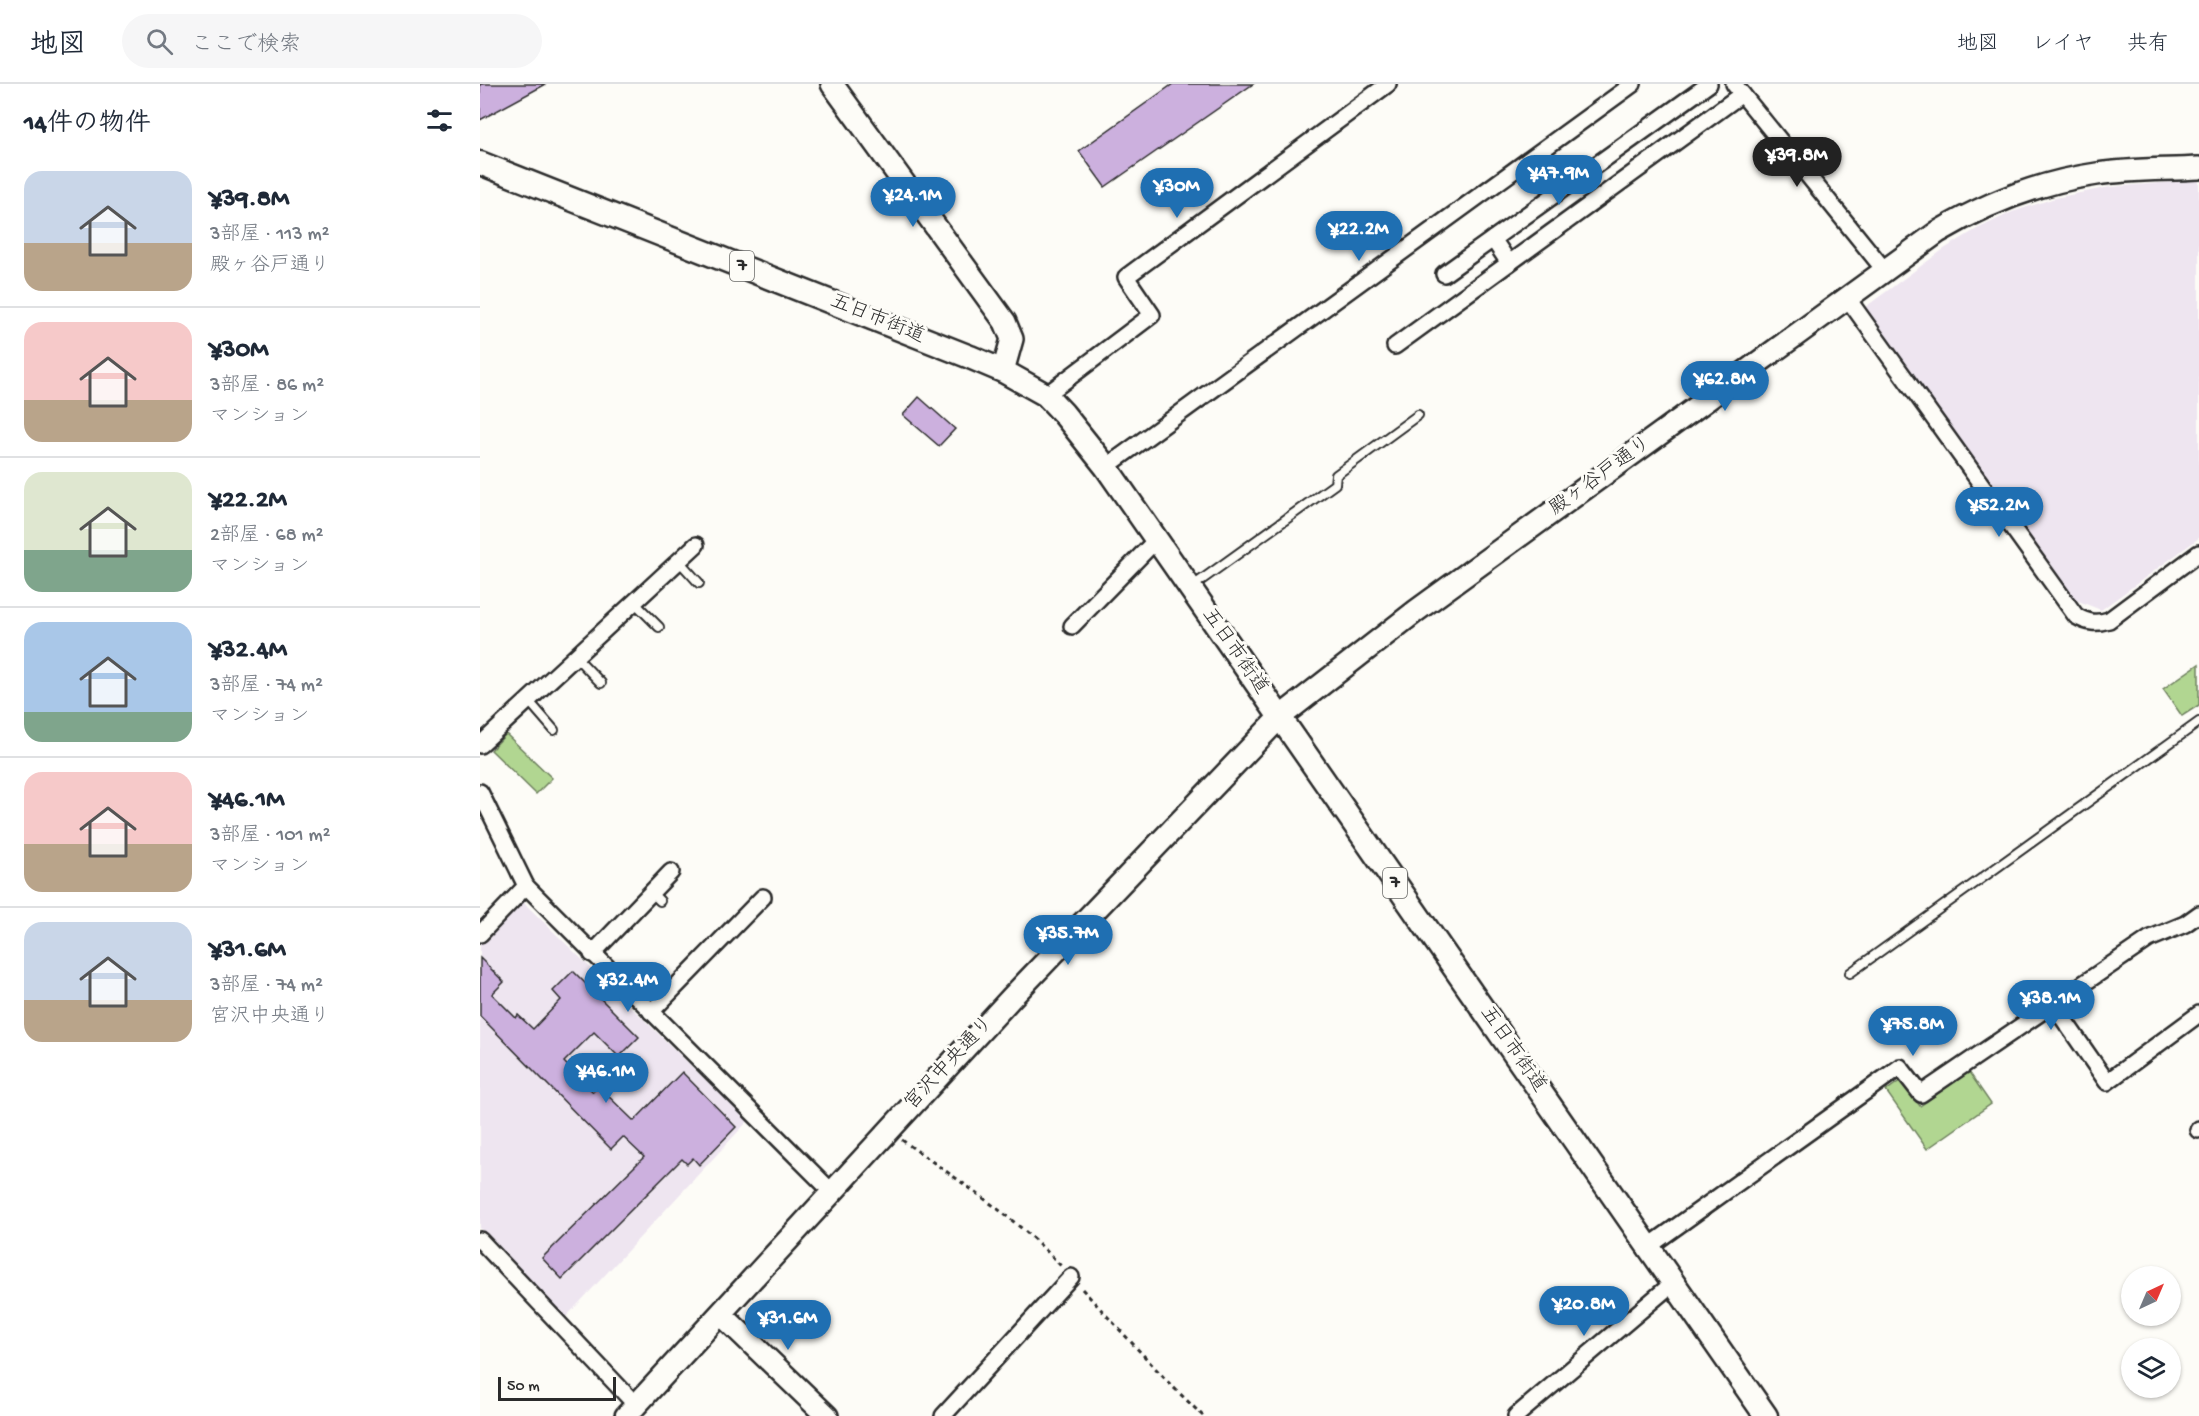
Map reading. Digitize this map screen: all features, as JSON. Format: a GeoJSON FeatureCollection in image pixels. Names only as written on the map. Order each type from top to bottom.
{"type":"FeatureCollection","features":[{"type":"Feature","properties":{"kind":"main road","name":"五日市街道"},"geometry":{"type":"LineString","coordinates":[[480,163],[1003,371],[1046,395],[1106,467],[1766,1416]]}},
{"type":"Feature","properties":{"kind":"street"},"geometry":{"type":"LineString","coordinates":[[832,84],[1005,322],[1012,339],[1003,371]]}},
{"type":"Feature","properties":{"kind":"street"},"geometry":{"type":"LineString","coordinates":[[1046,395],[1152,315],[1126,277],[1388,84]]}},
{"type":"Feature","properties":{"kind":"street"},"geometry":{"type":"LineString","coordinates":[[1106,467],[1633,84]]}},
{"type":"Feature","properties":{"kind":"street"},"geometry":{"type":"LineString","coordinates":[[1444,274],[1708,84]]}},
{"type":"Feature","properties":{"kind":"street"},"geometry":{"type":"LineString","coordinates":[[1395,346],[1509,263],[1738,89],[1886,272]]}},
{"type":"Feature","properties":{"kind":"street","name":"殿ヶ谷戸通り"},"geometry":{"type":"LineString","coordinates":[[1280,717],[1425,605],[1938,232],[1970,213],[2005,198],[2052,183],[2098,174],[2199,168]]}},
{"type":"Feature","properties":{"kind":"street"},"geometry":{"type":"LineString","coordinates":[[1492,239],[1509,263]]}},
{"type":"Feature","properties":{"kind":"street"},"geometry":{"type":"LineString","coordinates":[[1848,299],[2076,616],[2086,622],[2099,623],[2109,620],[2199,552]]}},
{"type":"Feature","properties":{"kind":"street"},"geometry":{"type":"LineString","coordinates":[[1072,626],[1156,540]]}},
{"type":"Feature","properties":{"kind":"street"},"geometry":{"type":"LineString","coordinates":[[480,745],[696,545]]}},
{"type":"Feature","properties":{"kind":"street","name":"宮沢中央通り"},"geometry":{"type":"LineString","coordinates":[[631,1411],[1043,964],[1280,717]]}},
{"type":"Feature","properties":{"kind":"street"},"geometry":{"type":"LineString","coordinates":[[480,792],[526,886],[833,1193]]}},
{"type":"Feature","properties":{"kind":"street"},"geometry":{"type":"LineString","coordinates":[[592,954],[656,896],[671,872]]}},
{"type":"Feature","properties":{"kind":"street"},"geometry":{"type":"LineString","coordinates":[[480,934],[526,886]]}},
{"type":"Feature","properties":{"kind":"street"},"geometry":{"type":"LineString","coordinates":[[651,1012],[763,897]]}},
{"type":"Feature","properties":{"kind":"street"},"geometry":{"type":"LineString","coordinates":[[1648,1247],[1900,1067],[1921,1094],[2149,939],[2185,924],[2199,914]]}},
{"type":"Feature","properties":{"kind":"street"},"geometry":{"type":"LineString","coordinates":[[2053,1004],[2107,1082],[2199,1014]]}},
{"type":"Feature","properties":{"kind":"street"},"geometry":{"type":"LineString","coordinates":[[480,1240],[631,1411]]}},
{"type":"Feature","properties":{"kind":"street"},"geometry":{"type":"LineString","coordinates":[[943,1416],[1071,1277]]}},
{"type":"Feature","properties":{"kind":"street"},"geometry":{"type":"LineString","coordinates":[[1516,1416],[1673,1283]]}},
{"type":"Feature","properties":{"kind":"street"},"geometry":{"type":"LineString","coordinates":[[721,1314],[827,1416]]}},
{"type":"Feature","properties":{"kind":"lane"},"geometry":{"type":"LineString","coordinates":[[1190,589],[1335,484],[1336,475],[1418,415]]}},
{"type":"Feature","properties":{"kind":"lane"},"geometry":{"type":"LineString","coordinates":[[679,561],[699,583]]}},
{"type":"Feature","properties":{"kind":"lane"},"geometry":{"type":"LineString","coordinates":[[634,602],[659,627]]}},
{"type":"Feature","properties":{"kind":"lane"},"geometry":{"type":"LineString","coordinates":[[575,656],[601,683]]}},
{"type":"Feature","properties":{"kind":"lane"},"geometry":{"type":"LineString","coordinates":[[528,700],[554,730]]}},
{"type":"Feature","properties":{"kind":"lane"},"geometry":{"type":"LineString","coordinates":[[1850,973],[2199,722]]}},
{"type":"Feature","properties":{"kind":"path"},"geometry":{"type":"LineString","coordinates":[[889,1130],[973,1189],[1049,1254],[1169,1383],[1203,1416]]}},
{"type":"Feature","properties":{"kind":"shaded area"},"geometry":{"type":"Polygon","coordinates":[[[2199,180],[2199,538],[2101,610],[2076,600],[1864,308],[1944,249],[2012,212],[2055,198],[2110,187],[2199,180]]]}},
{"type":"Feature","properties":{"kind":"shaded area"},"geometry":{"type":"Polygon","coordinates":[[[522,901],[748,1121],[565,1318],[480,1228],[480,944],[522,901]]]}},
{"type":"Feature","properties":{"kind":"green space"},"geometry":{"type":"Polygon","coordinates":[[[2199,664],[2199,705],[2182,716],[2163,689],[2199,664]]]}},
{"type":"Feature","properties":{"kind":"green space"},"geometry":{"type":"Polygon","coordinates":[[[506,734],[552,778],[536,794],[491,750],[506,734]]]}},
{"type":"Feature","properties":{"kind":"green space"},"geometry":{"type":"Polygon","coordinates":[[[1969,1072],[1991,1104],[1927,1149],[1886,1091],[1901,1080],[1920,1106],[1969,1072]]]}},
{"type":"Feature","properties":{"kind":"building"},"geometry":{"type":"Polygon","coordinates":[[[480,84],[546,84],[480,120],[480,84]]]}},
{"type":"Feature","properties":{"kind":"building"},"geometry":{"type":"Polygon","coordinates":[[[1173,84],[1253,84],[1105,187],[1079,151],[1173,84]]]}},
{"type":"Feature","properties":{"kind":"building"},"geometry":{"type":"Polygon","coordinates":[[[919,397],[955,429],[939,446],[903,415],[919,397]]]}},
{"type":"Feature","properties":{"kind":"building"},"geometry":{"type":"Polygon","coordinates":[[[480,958],[504,982],[492,994],[516,1018],[518,1015],[533,1029],[561,1000],[553,991],[573,971],[639,1037],[619,1057],[594,1032],[564,1062],[593,1092],[598,1086],[634,1121],[682,1072],[736,1127],[699,1165],[693,1158],[687,1164],[682,1159],[562,1279],[542,1258],[644,1157],[623,1137],[611,1149],[480,1016],[480,958]]]}}]}
